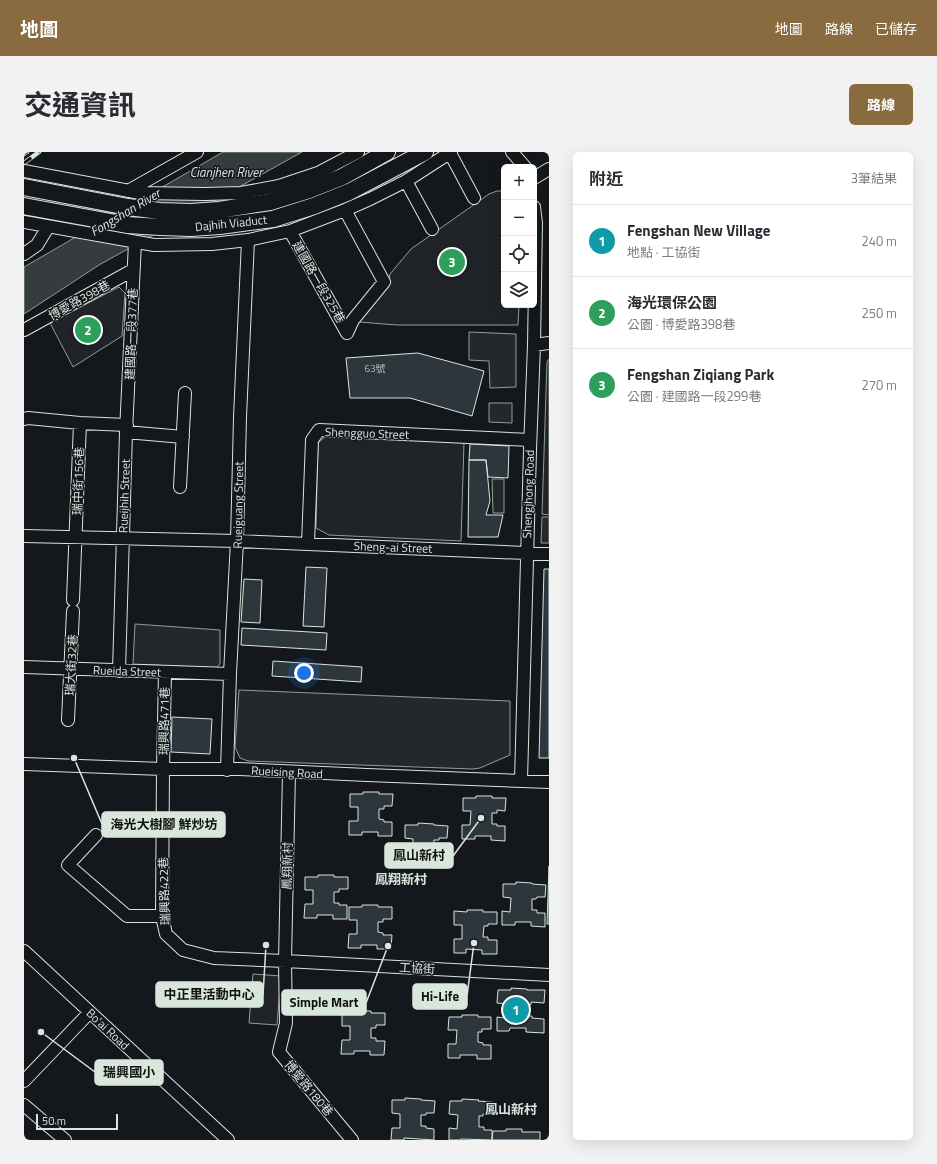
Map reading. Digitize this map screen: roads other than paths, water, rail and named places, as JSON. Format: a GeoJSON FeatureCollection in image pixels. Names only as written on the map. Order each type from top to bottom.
{"type":"FeatureCollection","features":[{"type":"Feature","properties":{"kind":"main road","name":"Dajhih Viaduct"},"geometry":{"type":"LineString","coordinates":[[24,187],[160,211],[191,212],[219,210],[270,202],[309,190],[342,177],[387,152]]}},
{"type":"Feature","properties":{"kind":"main road","name":"Dajhih Viaduct"},"geometry":{"type":"LineString","coordinates":[[24,206],[127,225],[160,227],[191,228],[220,226],[273,219],[314,206],[349,192],[425,152]]}},
{"type":"Feature","properties":{"kind":"street"},"geometry":{"type":"LineString","coordinates":[[128,191],[197,152]]}},
{"type":"Feature","properties":{"kind":"street"},"geometry":{"type":"LineString","coordinates":[[24,171],[140,193],[241,193],[279,186],[318,173],[358,152]]}},
{"type":"Feature","properties":{"kind":"street"},"geometry":{"type":"LineString","coordinates":[[24,222],[154,245],[212,244],[248,240],[290,231],[345,210],[406,181],[450,152],[474,198]]}},
{"type":"Feature","properties":{"kind":"street"},"geometry":{"type":"LineString","coordinates":[[512,152],[522,164]]}},
{"type":"Feature","properties":{"kind":"street"},"geometry":{"type":"LineString","coordinates":[[537,176],[549,169]]}},
{"type":"Feature","properties":{"kind":"street"},"geometry":{"type":"LineString","coordinates":[[406,181],[432,229]]}},
{"type":"Feature","properties":{"kind":"street","name":"建國路一段325巷"},"geometry":{"type":"LineString","coordinates":[[290,231],[347,333],[354,320],[384,282],[345,210]]}},
{"type":"Feature","properties":{"kind":"street"},"geometry":{"type":"LineString","coordinates":[[24,254],[54,228]]}},
{"type":"Feature","properties":{"kind":"street","name":"Shengjhong Road"},"geometry":{"type":"LineString","coordinates":[[521,780],[536,236]]}},
{"type":"Feature","properties":{"kind":"street","name":"Rueiguang Street"},"geometry":{"type":"LineString","coordinates":[[227,770],[248,240]]}},
{"type":"Feature","properties":{"kind":"street","name":"建國路一段377巷"},"geometry":{"type":"LineString","coordinates":[[127,429],[133,270],[131,242]]}},
{"type":"Feature","properties":{"kind":"street","name":"博愛路398巷"},"geometry":{"type":"LineString","coordinates":[[24,330],[133,270]]}},
{"type":"Feature","properties":{"kind":"street"},"geometry":{"type":"LineString","coordinates":[[534,345],[549,343]]}},
{"type":"Feature","properties":{"kind":"street"},"geometry":{"type":"LineString","coordinates":[[180,487],[185,393]]}},
{"type":"Feature","properties":{"kind":"street"},"geometry":{"type":"LineString","coordinates":[[24,419],[28,418],[80,423],[183,436]]}},
{"type":"Feature","properties":{"kind":"street","name":"瑞中街156巷"},"geometry":{"type":"LineString","coordinates":[[73,606],[80,423]]}},
{"type":"Feature","properties":{"kind":"street","name":"Rueijhih Street"},"geometry":{"type":"LineString","coordinates":[[119,671],[127,429]]}},
{"type":"Feature","properties":{"kind":"street","name":"Shengguo Street"},"geometry":{"type":"LineString","coordinates":[[308,544],[312,440],[319,430],[530,440]]}},
{"type":"Feature","properties":{"kind":"street","name":"Sheng-ai Street"},"geometry":{"type":"LineString","coordinates":[[24,536],[237,541],[549,554]]}},
{"type":"Feature","properties":{"kind":"street","name":"瑞大街32巷"},"geometry":{"type":"LineString","coordinates":[[68,720],[73,606]]}},
{"type":"Feature","properties":{"kind":"street","name":"Rueida Street"},"geometry":{"type":"LineString","coordinates":[[24,667],[165,673],[230,674]]}},
{"type":"Feature","properties":{"kind":"street","name":"瑞興路471巷"},"geometry":{"type":"LineString","coordinates":[[163,769],[165,673]]}},
{"type":"Feature","properties":{"kind":"street","name":"Rueising Road"},"geometry":{"type":"LineString","coordinates":[[24,764],[549,782]]}},
{"type":"Feature","properties":{"kind":"street","name":"瑞興路422巷"},"geometry":{"type":"LineString","coordinates":[[163,769],[162,916],[166,934],[183,950],[214,958],[285,961]]}},
{"type":"Feature","properties":{"kind":"street","name":"鳳翔新村"},"geometry":{"type":"LineString","coordinates":[[285,961],[289,772]]}},
{"type":"Feature","properties":{"kind":"street"},"geometry":{"type":"LineString","coordinates":[[96,835],[68,865],[127,916],[162,916]]}},
{"type":"Feature","properties":{"kind":"street","name":"Bo'ai Road"},"geometry":{"type":"LineString","coordinates":[[24,951],[223,1138]]}},
{"type":"Feature","properties":{"kind":"street","name":"工協街"},"geometry":{"type":"LineString","coordinates":[[285,961],[549,975]]}},
{"type":"Feature","properties":{"kind":"street","name":"博愛路180巷"},"geometry":{"type":"LineString","coordinates":[[285,961],[286,1023],[279,1052],[352,1140]]}},
{"type":"Feature","properties":{"kind":"street"},"geometry":{"type":"LineString","coordinates":[[24,1080],[90,1012]]}},
{"type":"Feature","properties":{"kind":"street"},"geometry":{"type":"LineString","coordinates":[[24,1105],[65,1140]]}},
{"type":"Feature","properties":{"kind":"water","name":"Cianjhen River"},"geometry":{"type":"Polygon","coordinates":[[[223,152],[302,152],[99,265],[24,314],[24,267],[223,152]]]}},
{"type":"Feature","properties":{"kind":"railway"},"geometry":{"type":"LineString","coordinates":[[24,163],[39,152]]}},
{"type":"Feature","properties":{"kind":"place","name":"Fengshan Ziqiang Park"},"geometry":{"type":"Point","coordinates":[452,262]}},
{"type":"Feature","properties":{"kind":"place","name":"海光環保公園"},"geometry":{"type":"Point","coordinates":[88,330]}},
{"type":"Feature","properties":{"kind":"place","name":"海光大樹腳 鮮炒坊"},"geometry":{"type":"Point","coordinates":[74,758]}},
{"type":"Feature","properties":{"kind":"place","name":"鳳山新村"},"geometry":{"type":"Point","coordinates":[481,818]}},
{"type":"Feature","properties":{"kind":"place","name":"Hi-Life"},"geometry":{"type":"Point","coordinates":[474,943]}},
{"type":"Feature","properties":{"kind":"place","name":"中正里活動中心"},"geometry":{"type":"Point","coordinates":[266,945]}},
{"type":"Feature","properties":{"kind":"place","name":"Simple Mart"},"geometry":{"type":"Point","coordinates":[388,946]}},
{"type":"Feature","properties":{"kind":"place","name":"Fengshan New Village"},"geometry":{"type":"Point","coordinates":[516,1010]}},
{"type":"Feature","properties":{"kind":"place","name":"瑞興國小"},"geometry":{"type":"Point","coordinates":[41,1032]}},
{"type":"Feature","properties":{"kind":"district","name":"鳳翔新村"},"geometry":{"type":"Point","coordinates":[401,879]}},
{"type":"Feature","properties":{"kind":"district","name":"鳳山新村"},"geometry":{"type":"Point","coordinates":[511,1109]}},
{"type":"Feature","properties":{"kind":"water label","name":"Fongshan River"},"geometry":{"type":"Point","coordinates":[125,212]}}]}
